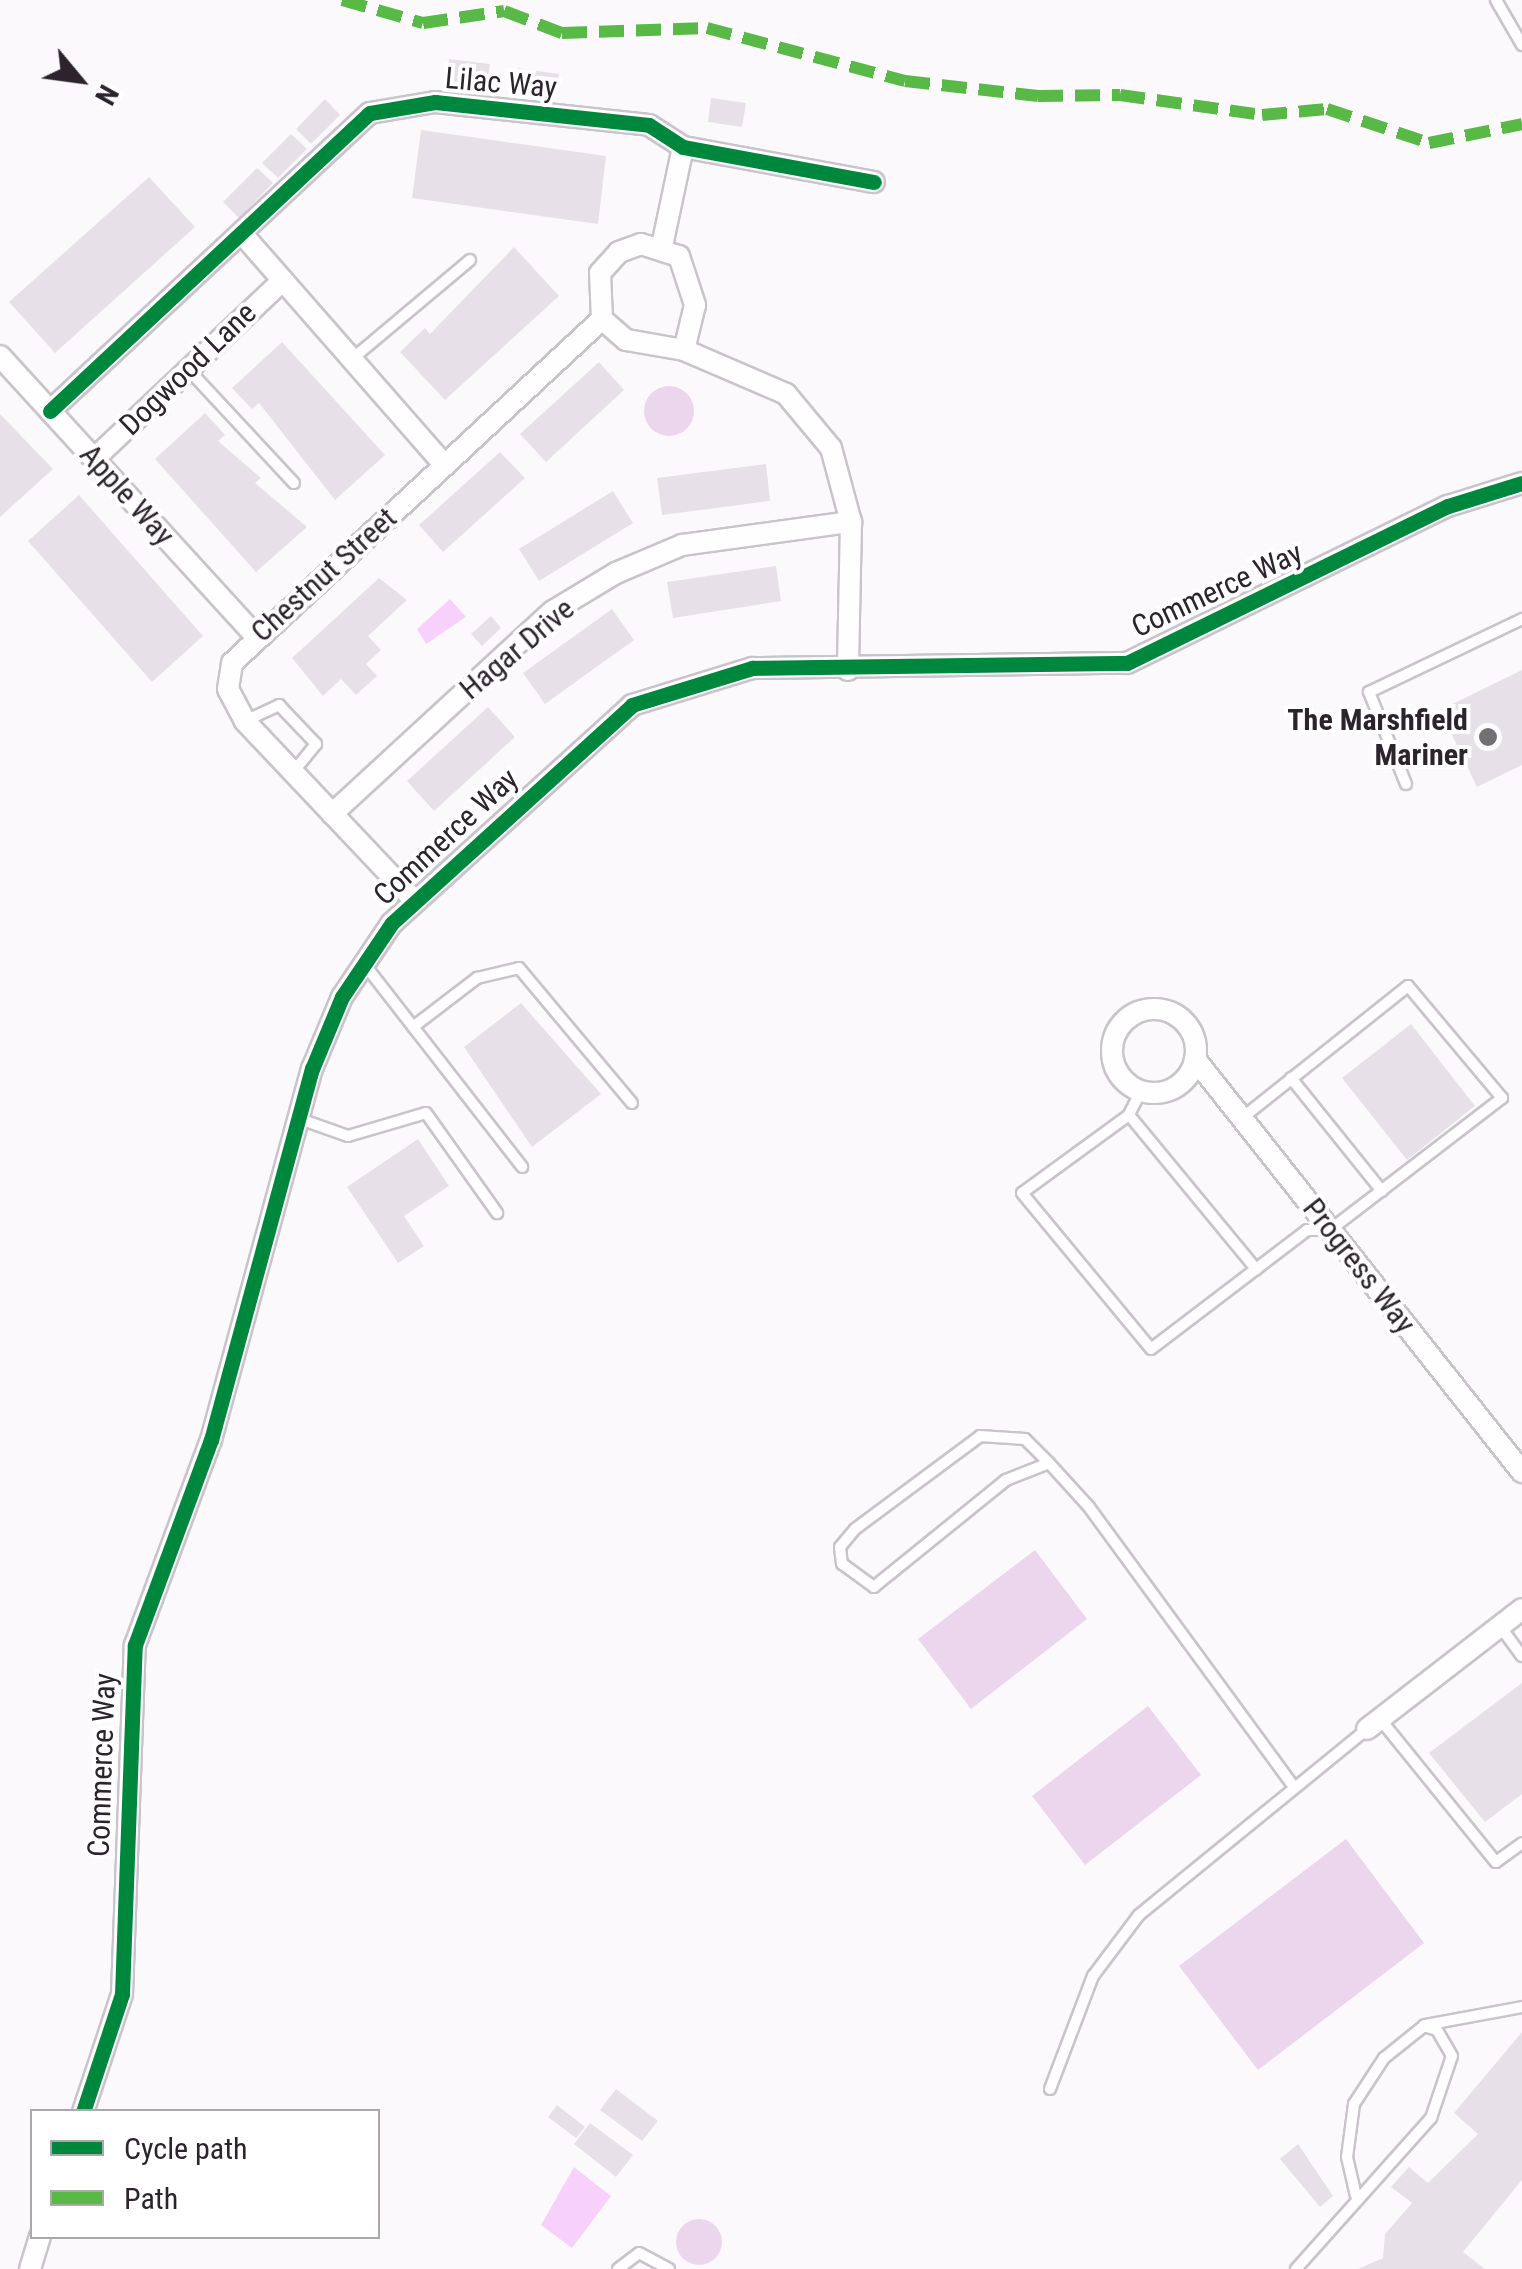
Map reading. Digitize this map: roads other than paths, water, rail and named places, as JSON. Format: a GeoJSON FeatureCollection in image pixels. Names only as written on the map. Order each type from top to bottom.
{"type":"FeatureCollection","features":[{"type":"Feature","properties":{"kind":"street","name":"Lilac Way"},"geometry":{"type":"LineString","coordinates":[[50,411],[244,236],[370,113],[436,102],[649,125],[682,146],[874,182]]}},
{"type":"Feature","properties":{"kind":"street"},"geometry":{"type":"LineString","coordinates":[[662,246],[682,146]]}},
{"type":"Feature","properties":{"kind":"street","name":"Dogwood Lane"},"geometry":{"type":"LineString","coordinates":[[244,236],[445,466]]}},
{"type":"Feature","properties":{"kind":"street"},"geometry":{"type":"LineString","coordinates":[[684,350],[691,272],[662,246],[618,252],[600,273],[602,319],[626,340],[684,350],[754,373],[812,419],[831,448],[851,522],[848,670]]}},
{"type":"Feature","properties":{"kind":"street","name":"Dogwood Lane"},"geometry":{"type":"LineString","coordinates":[[94,459],[283,280]]}},
{"type":"Feature","properties":{"kind":"street","name":"Chestnut Street"},"geometry":{"type":"LineString","coordinates":[[416,902],[245,721],[228,689],[232,663],[255,635],[602,319]]}},
{"type":"Feature","properties":{"kind":"street","name":"Apple Way"},"geometry":{"type":"LineString","coordinates":[[0,356],[255,635]]}},
{"type":"Feature","properties":{"kind":"street","name":"Commerce Way"},"geometry":{"type":"LineString","coordinates":[[84,2109],[122,1994],[135,1644],[222,1405],[296,1118],[342,997],[416,902],[632,704],[752,668],[848,670],[1127,662],[1448,506],[1522,483]]}},
{"type":"Feature","properties":{"kind":"street","name":"Hagar Drive"},"geometry":{"type":"LineString","coordinates":[[332,814],[553,611],[616,573],[682,545],[851,522]]}},
{"type":"Feature","properties":{"kind":"street","name":"Progress Way"},"geometry":{"type":"LineString","coordinates":[[1141,1091],[1112,1057],[1127,1017],[1169,1011],[1191,1030],[1196,1059],[1522,1472]]}},
{"type":"Feature","properties":{"kind":"street"},"geometry":{"type":"LineString","coordinates":[[1141,1091],[1172,1090],[1196,1059]]}},
{"type":"Feature","properties":{"kind":"street"},"geometry":{"type":"LineString","coordinates":[[1373,1724],[1522,1610]]}},
{"type":"Feature","properties":{"kind":"street"},"geometry":{"type":"LineString","coordinates":[[30,2269],[39,2239]]}},
{"type":"Feature","properties":{"kind":"lane"},"geometry":{"type":"LineString","coordinates":[[1496,0],[1522,46]]}},
{"type":"Feature","properties":{"kind":"lane"},"geometry":{"type":"LineString","coordinates":[[352,360],[470,260]]}},
{"type":"Feature","properties":{"kind":"lane"},"geometry":{"type":"LineString","coordinates":[[186,368],[294,483]]}},
{"type":"Feature","properties":{"kind":"lane"},"geometry":{"type":"LineString","coordinates":[[1406,784],[1368,692],[1522,619]]}},
{"type":"Feature","properties":{"kind":"lane"},"geometry":{"type":"LineString","coordinates":[[245,721],[279,705],[316,744],[293,772]]}},
{"type":"Feature","properties":{"kind":"lane"},"geometry":{"type":"LineString","coordinates":[[364,964],[522,1167]]}},
{"type":"Feature","properties":{"kind":"lane"},"geometry":{"type":"LineString","coordinates":[[413,1027],[477,978],[519,968],[632,1103]]}},
{"type":"Feature","properties":{"kind":"lane"},"geometry":{"type":"LineString","coordinates":[[1141,1091],[1129,1114],[1022,1193],[1151,1349],[1308,1230],[1330,1230],[1502,1098],[1408,986],[1242,1118]]}},
{"type":"Feature","properties":{"kind":"lane"},"geometry":{"type":"LineString","coordinates":[[1291,1078],[1382,1191]]}},
{"type":"Feature","properties":{"kind":"lane"},"geometry":{"type":"LineString","coordinates":[[296,1118],[348,1136],[426,1113],[497,1213]]}},
{"type":"Feature","properties":{"kind":"lane"},"geometry":{"type":"LineString","coordinates":[[1129,1114],[1256,1270]]}},
{"type":"Feature","properties":{"kind":"lane"},"geometry":{"type":"LineString","coordinates":[[1049,1464],[1006,1480],[874,1587],[842,1564],[840,1547],[855,1529],[980,1436],[1026,1438],[1049,1464],[1291,1784]]}},
{"type":"Feature","properties":{"kind":"lane"},"geometry":{"type":"LineString","coordinates":[[1500,1626],[1522,1656]]}},
{"type":"Feature","properties":{"kind":"lane"},"geometry":{"type":"LineString","coordinates":[[1050,2089],[1093,1976],[1139,1916],[1291,1784],[1373,1724],[1496,1862],[1522,1843]]}},
{"type":"Feature","properties":{"kind":"lane"},"geometry":{"type":"LineString","coordinates":[[1356,2195],[1347,2157],[1354,2104],[1384,2058],[1424,2026],[1522,2008]]}},
{"type":"Feature","properties":{"kind":"lane"},"geometry":{"type":"LineString","coordinates":[[1296,2269],[1356,2195],[1387,2170],[1440,2098],[1452,2056],[1424,2026]]}},
{"type":"Feature","properties":{"kind":"lane"},"geometry":{"type":"LineString","coordinates":[[618,2269],[639,2253],[670,2269]]}},
{"type":"Feature","properties":{"kind":"place","name":"The Marshfield Mariner"},"geometry":{"type":"Point","coordinates":[1488,737]}}]}
